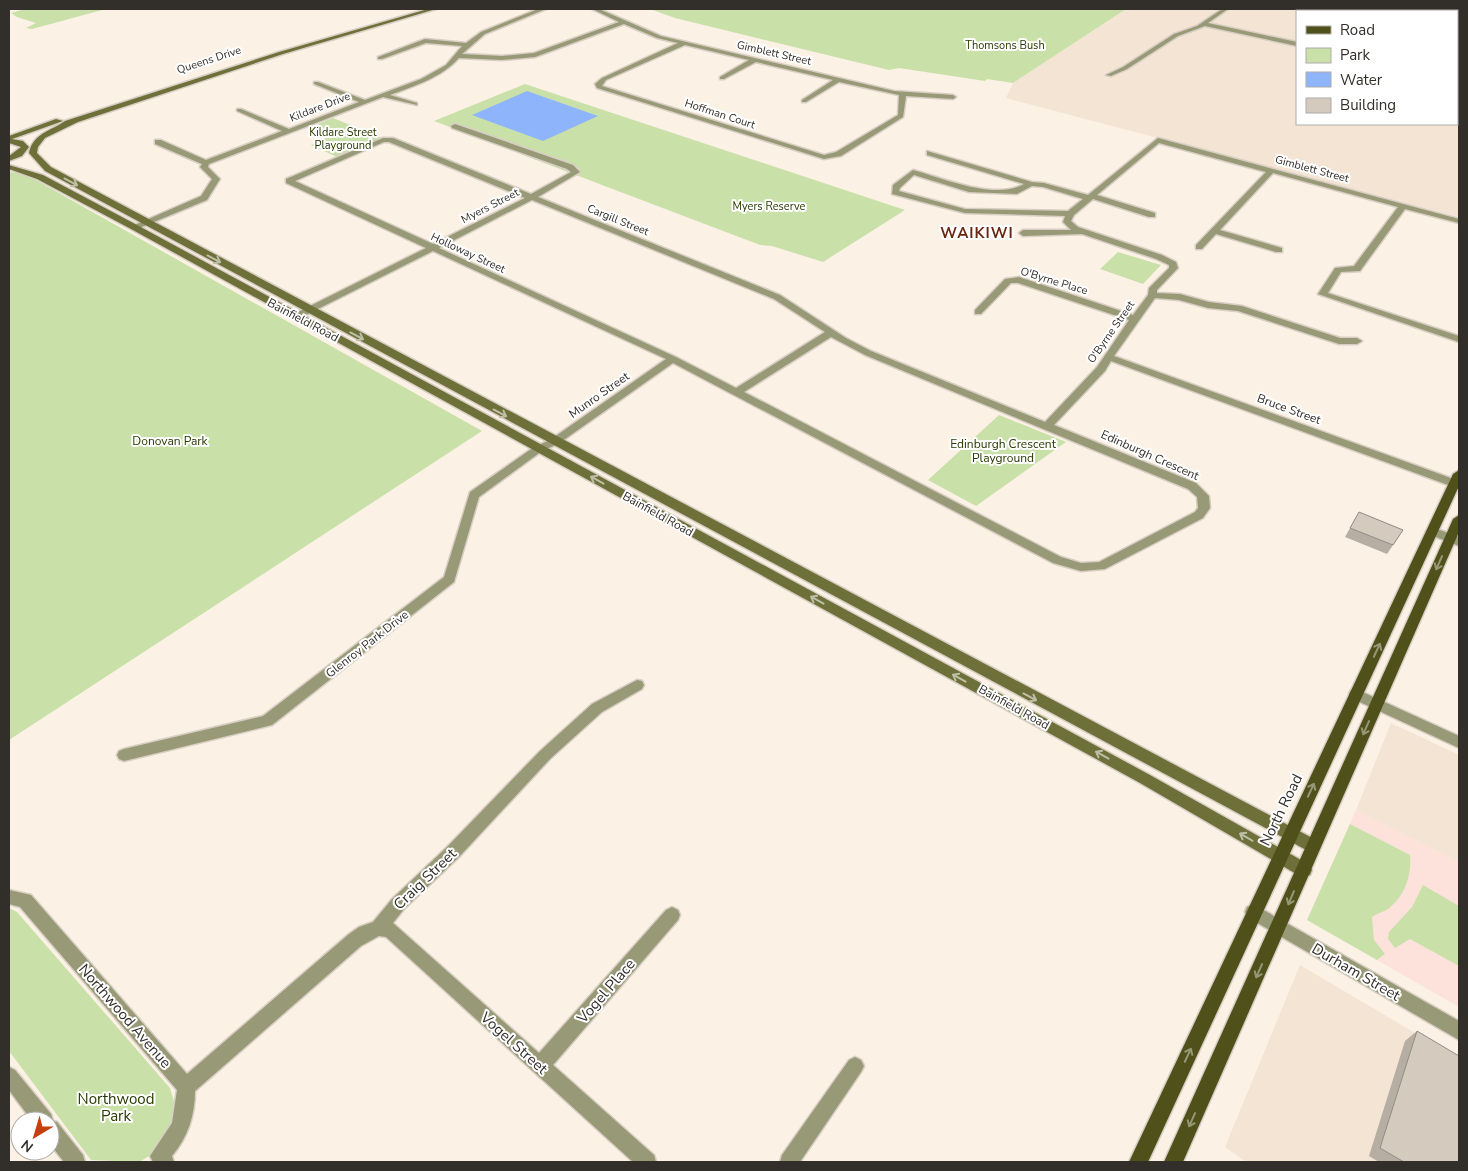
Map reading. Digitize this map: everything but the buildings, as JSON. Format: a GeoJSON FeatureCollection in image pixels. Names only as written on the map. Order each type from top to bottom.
{"type":"FeatureCollection","features":[{"type":"Feature","properties":{"kind":"main road","name":"Queens Drive"},"geometry":{"type":"LineString","coordinates":[[9,140],[278,52],[419,9]]}},
{"type":"Feature","properties":{"kind":"main road","name":"Queens Drive"},"geometry":{"type":"LineString","coordinates":[[278,52],[432,9]]}},
{"type":"Feature","properties":{"kind":"main road","name":"Queens Drive"},"geometry":{"type":"LineString","coordinates":[[27,150],[39,139],[107,108]]}},
{"type":"Feature","properties":{"kind":"main road","name":"Bainfield Road"},"geometry":{"type":"LineString","coordinates":[[9,140],[20,143],[48,169],[987,674],[1313,846]]}},
{"type":"Feature","properties":{"kind":"main road"},"geometry":{"type":"LineString","coordinates":[[9,159],[27,150]]}},
{"type":"Feature","properties":{"kind":"main road","name":"Bainfield Road"},"geometry":{"type":"LineString","coordinates":[[9,167],[40,177],[134,227],[977,687],[1182,800],[1304,870]]}},
{"type":"Feature","properties":{"kind":"main road"},"geometry":{"type":"LineString","coordinates":[[412,379],[424,372]]}},
{"type":"Feature","properties":{"kind":"main road","name":"North Road"},"geometry":{"type":"LineString","coordinates":[[1138,1162],[1432,531],[1458,481]]}},
{"type":"Feature","properties":{"kind":"main road"},"geometry":{"type":"LineString","coordinates":[[1173,1162],[1279,927],[1376,704],[1455,540],[1459,519]]}},
{"type":"Feature","properties":{"kind":"main road"},"geometry":{"type":"LineString","coordinates":[[690,531],[701,520]]}},
{"type":"Feature","properties":{"kind":"main road"},"geometry":{"type":"LineString","coordinates":[[977,687],[987,674]]}},
{"type":"Feature","properties":{"kind":"main road"},"geometry":{"type":"LineString","coordinates":[[1182,800],[1192,781]]}},
{"type":"Feature","properties":{"kind":"street","name":"Kildare Drive"},"geometry":{"type":"LineString","coordinates":[[206,163],[440,71],[458,56],[467,45],[493,27],[543,9]]}},
{"type":"Feature","properties":{"kind":"street","name":"Gimblett Street"},"geometry":{"type":"LineString","coordinates":[[595,9],[652,35],[684,43],[903,94],[953,96]]}},
{"type":"Feature","properties":{"kind":"street"},"geometry":{"type":"LineString","coordinates":[[1109,75],[1125,68],[1176,35],[1204,24],[1225,9]]}},
{"type":"Feature","properties":{"kind":"street"},"geometry":{"type":"LineString","coordinates":[[458,56],[502,58],[535,55],[554,50],[623,22]]}},
{"type":"Feature","properties":{"kind":"street"},"geometry":{"type":"LineString","coordinates":[[1204,24],[1296,44]]}},
{"type":"Feature","properties":{"kind":"street"},"geometry":{"type":"LineString","coordinates":[[380,58],[425,41],[467,45]]}},
{"type":"Feature","properties":{"kind":"street","name":"Hoffman Court"},"geometry":{"type":"LineString","coordinates":[[684,43],[604,79],[598,84],[599,87],[824,157],[838,154],[901,116],[903,94]]}},
{"type":"Feature","properties":{"kind":"street"},"geometry":{"type":"LineString","coordinates":[[722,78],[755,60]]}},
{"type":"Feature","properties":{"kind":"street"},"geometry":{"type":"LineString","coordinates":[[804,101],[838,80]]}},
{"type":"Feature","properties":{"kind":"street"},"geometry":{"type":"LineString","coordinates":[[316,83],[364,102]]}},
{"type":"Feature","properties":{"kind":"street"},"geometry":{"type":"LineString","coordinates":[[382,95],[416,104]]}},
{"type":"Feature","properties":{"kind":"street"},"geometry":{"type":"LineString","coordinates":[[239,110],[288,131]]}},
{"type":"Feature","properties":{"kind":"street","name":"Myers Street"},"geometry":{"type":"LineString","coordinates":[[297,316],[576,172],[574,169],[455,126]]}},
{"type":"Feature","properties":{"kind":"street","name":"Cargill Street"},"geometry":{"type":"LineString","coordinates":[[390,140],[777,296],[832,332]]}},
{"type":"Feature","properties":{"kind":"street","name":"Holloway Street"},"geometry":{"type":"LineString","coordinates":[[390,140],[380,141],[288,181],[673,359],[737,392]]}},
{"type":"Feature","properties":{"kind":"street","name":"Gimblett Street"},"geometry":{"type":"LineString","coordinates":[[1091,197],[1158,140],[1459,221]]}},
{"type":"Feature","properties":{"kind":"street"},"geometry":{"type":"LineString","coordinates":[[134,227],[200,200],[208,195],[216,178],[204,167],[206,163],[158,142]]}},
{"type":"Feature","properties":{"kind":"street"},"geometry":{"type":"LineString","coordinates":[[930,153],[1031,184],[1044,185],[1091,197],[1152,215]]}},
{"type":"Feature","properties":{"kind":"street"},"geometry":{"type":"LineString","coordinates":[[1200,247],[1272,170]]}},
{"type":"Feature","properties":{"kind":"street"},"geometry":{"type":"LineString","coordinates":[[1031,184],[1017,192],[968,190],[913,172],[895,192],[965,211],[1070,214]]}},
{"type":"Feature","properties":{"kind":"street"},"geometry":{"type":"LineString","coordinates":[[1081,232],[1067,222],[1070,214],[1091,197]]}},
{"type":"Feature","properties":{"kind":"street"},"geometry":{"type":"LineString","coordinates":[[1403,206],[1357,269],[1338,270],[1323,294],[1459,339]]}},
{"type":"Feature","properties":{"kind":"street"},"geometry":{"type":"LineString","coordinates":[[1218,228],[1279,250]]}},
{"type":"Feature","properties":{"kind":"street"},"geometry":{"type":"LineString","coordinates":[[1023,234],[1081,232]]}},
{"type":"Feature","properties":{"kind":"street","name":"O'Byrne Street"},"geometry":{"type":"LineString","coordinates":[[1047,426],[1101,369],[1134,319],[1153,295],[1152,290],[1174,268],[1172,264],[1159,257],[1081,232]]}},
{"type":"Feature","properties":{"kind":"street","name":"O'Byrne Place"},"geometry":{"type":"LineString","coordinates":[[978,312],[1008,281],[1019,280],[1134,319]]}},
{"type":"Feature","properties":{"kind":"street"},"geometry":{"type":"LineString","coordinates":[[1153,295],[1180,297],[1208,304],[1239,308],[1339,341],[1357,341]]}},
{"type":"Feature","properties":{"kind":"street"},"geometry":{"type":"LineString","coordinates":[[737,392],[832,332]]}},
{"type":"Feature","properties":{"kind":"street","name":"Edinburgh Crescent"},"geometry":{"type":"LineString","coordinates":[[737,392],[956,509],[1057,560],[1072,565],[1101,566],[1202,512],[1204,508],[1204,496],[1192,486],[868,353],[832,332]]}},
{"type":"Feature","properties":{"kind":"street","name":"Bruce Street"},"geometry":{"type":"LineString","coordinates":[[1109,357],[1458,481]]}},
{"type":"Feature","properties":{"kind":"street","name":"Munro Street"},"geometry":{"type":"LineString","coordinates":[[538,449],[554,442],[673,359]]}},
{"type":"Feature","properties":{"kind":"street","name":"Glenroy Park Drive"},"geometry":{"type":"LineString","coordinates":[[124,755],[267,721],[450,579],[474,495],[538,449]]}},
{"type":"Feature","properties":{"kind":"street"},"geometry":{"type":"LineString","coordinates":[[1432,531],[1455,540]]}},
{"type":"Feature","properties":{"kind":"street","name":"Craig Street"},"geometry":{"type":"LineString","coordinates":[[186,1087],[355,940],[365,933],[379,928],[398,904],[453,852],[545,755],[597,708],[637,685]]}},
{"type":"Feature","properties":{"kind":"street"},"geometry":{"type":"LineString","coordinates":[[1356,694],[1459,742]]}},
{"type":"Feature","properties":{"kind":"street","name":"Northwood Avenue"},"geometry":{"type":"LineString","coordinates":[[9,897],[25,900],[186,1087]]}},
{"type":"Feature","properties":{"kind":"street","name":"Durham Street"},"geometry":{"type":"LineString","coordinates":[[1253,912],[1459,1031]]}},
{"type":"Feature","properties":{"kind":"street","name":"Vogel Place"},"geometry":{"type":"LineString","coordinates":[[540,1066],[672,915]]}},
{"type":"Feature","properties":{"kind":"street","name":"Vogel Street"},"geometry":{"type":"LineString","coordinates":[[379,928],[390,930],[647,1162]]}},
{"type":"Feature","properties":{"kind":"street"},"geometry":{"type":"LineString","coordinates":[[789,1162],[856,1066]]}},
{"type":"Feature","properties":{"kind":"street"},"geometry":{"type":"LineString","coordinates":[[9,1076],[36,1111]]}},
{"type":"Feature","properties":{"kind":"street"},"geometry":{"type":"LineString","coordinates":[[159,1160],[174,1142],[186,1112],[186,1087]]}},
{"type":"Feature","properties":{"kind":"street"},"geometry":{"type":"LineString","coordinates":[[60,1142],[76,1162]]}},
{"type":"Feature","properties":{"kind":"shaded area"},"geometry":{"type":"Polygon","coordinates":[[[1126,9],[1459,9],[1459,217],[1006,98],[1013,83],[1126,9]]]}},
{"type":"Feature","properties":{"kind":"shaded area"},"geometry":{"type":"Polygon","coordinates":[[[1391,723],[1459,755],[1459,862],[1356,810],[1391,723]]]}},
{"type":"Feature","properties":{"kind":"shaded area"},"geometry":{"type":"Polygon","coordinates":[[[1356,810],[1459,862],[1459,1007],[1307,920],[1356,810]]]}},
{"type":"Feature","properties":{"kind":"shaded area"},"geometry":{"type":"Polygon","coordinates":[[[1300,965],[1459,1059],[1459,1162],[1246,1162],[1225,1147],[1300,965]]]}},
{"type":"Feature","properties":{"kind":"green space"},"geometry":{"type":"Polygon","coordinates":[[[25,9],[106,9],[32,29],[26,28],[36,23],[11,13],[25,9]]]}},
{"type":"Feature","properties":{"kind":"green space","name":"Thomsons Bush"},"geometry":{"type":"Polygon","coordinates":[[[650,9],[1126,9],[1013,83],[987,79],[985,81],[899,68],[889,70],[675,18],[650,9]]]}},
{"type":"Feature","properties":{"kind":"green space","name":"Myers Reserve"},"geometry":{"type":"Polygon","coordinates":[[[525,84],[905,210],[823,262],[772,246],[760,245],[434,121],[525,84]]]}},
{"type":"Feature","properties":{"kind":"green space","name":"Kildare Street Playground"},"geometry":{"type":"Polygon","coordinates":[[[333,118],[382,138],[337,157],[311,145],[329,136],[325,129],[318,124],[333,118]]]}},
{"type":"Feature","properties":{"kind":"green space","name":"Donovan Park"},"geometry":{"type":"Polygon","coordinates":[[[9,172],[25,174],[482,431],[9,740],[9,172]]]}},
{"type":"Feature","properties":{"kind":"green space"},"geometry":{"type":"Polygon","coordinates":[[[1118,252],[1161,265],[1143,284],[1100,269],[1118,252]]]}},
{"type":"Feature","properties":{"kind":"green space","name":"Edinburgh Crescent Playground"},"geometry":{"type":"Polygon","coordinates":[[[999,415],[1066,442],[976,506],[928,480],[999,415]]]}},
{"type":"Feature","properties":{"kind":"green space"},"geometry":{"type":"Polygon","coordinates":[[[1350,824],[1410,855],[1410,870],[1403,891],[1395,903],[1372,917],[1374,940],[1385,954],[1377,960],[1307,920],[1350,824]]]}},
{"type":"Feature","properties":{"kind":"green space"},"geometry":{"type":"Polygon","coordinates":[[[1423,885],[1459,906],[1459,966],[1410,939],[1395,948],[1388,939],[1389,932],[1412,907],[1423,885]]]}},
{"type":"Feature","properties":{"kind":"green space","name":"Northwood Park"},"geometry":{"type":"Polygon","coordinates":[[[9,908],[17,912],[170,1088],[175,1109],[174,1119],[168,1134],[158,1148],[139,1162],[91,1160],[60,1119],[60,1111],[54,1111],[9,1051],[9,908]]]}},
{"type":"Feature","properties":{"kind":"water"},"geometry":{"type":"Polygon","coordinates":[[[527,91],[598,116],[543,141],[472,115],[527,91]]]}},
{"type":"Feature","properties":{"kind":"district","name":"WAIKIWI"},"geometry":{"type":"Point","coordinates":[977,233]}}]}
